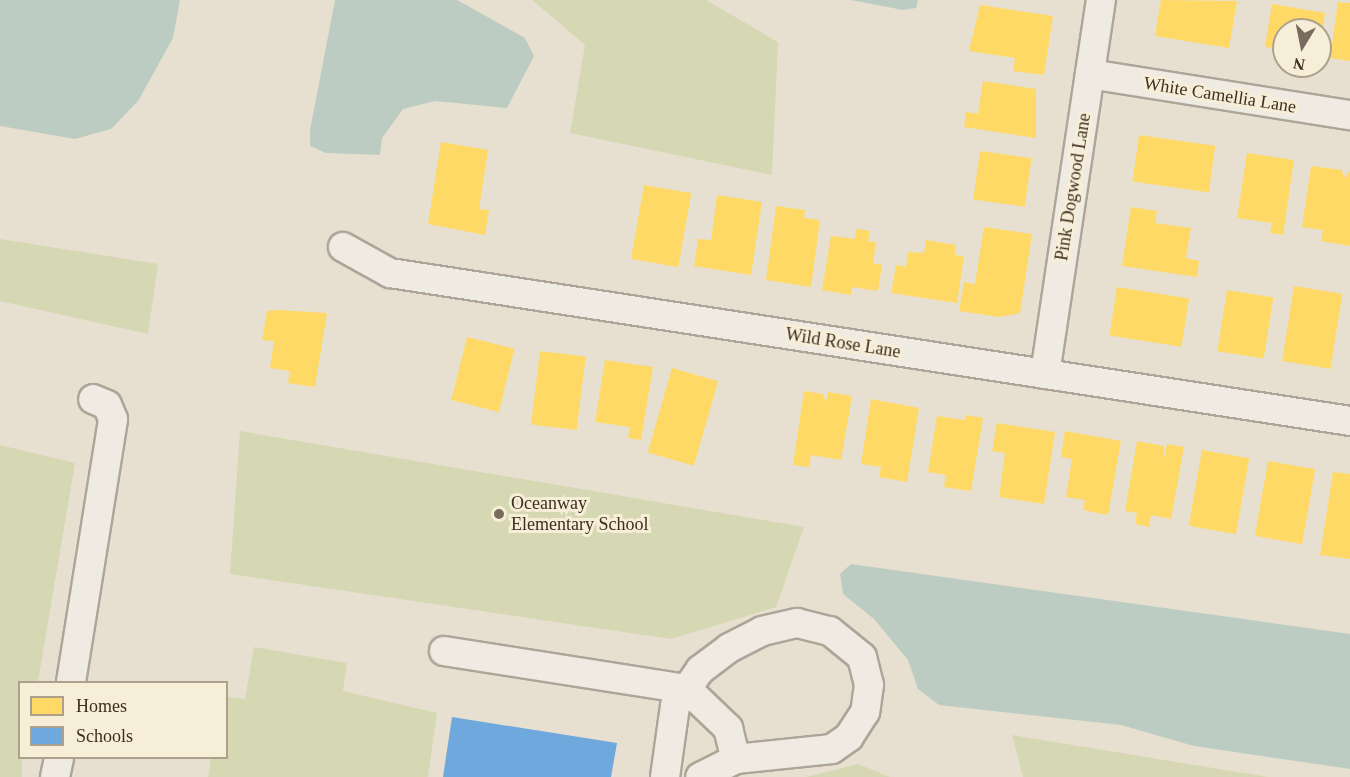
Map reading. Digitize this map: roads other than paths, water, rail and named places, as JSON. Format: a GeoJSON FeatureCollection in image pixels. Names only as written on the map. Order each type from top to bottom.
{"type":"FeatureCollection","features":[{"type":"Feature","properties":{"kind":"street","name":"Pink Dogwood Lane"},"geometry":{"type":"LineString","coordinates":[[1045,374],[1101,0]]}},
{"type":"Feature","properties":{"kind":"street","name":"White Camellia Lane"},"geometry":{"type":"LineString","coordinates":[[1090,74],[1350,116]]}},
{"type":"Feature","properties":{"kind":"street","name":"Wild Rose Lane"},"geometry":{"type":"LineString","coordinates":[[343,248],[390,273],[1350,421]]}},
{"type":"Feature","properties":{"kind":"street"},"geometry":{"type":"LineString","coordinates":[[71,681],[113,419],[107,405],[93,399]]}},
{"type":"Feature","properties":{"kind":"street"},"geometry":{"type":"LineString","coordinates":[[665,777],[675,706],[687,689],[729,648],[762,631],[797,623],[830,631],[862,657],[869,685],[865,712],[849,737],[832,749],[736,759],[700,777]]}},
{"type":"Feature","properties":{"kind":"street"},"geometry":{"type":"LineString","coordinates":[[444,651],[687,689],[728,728],[736,759]]}},
{"type":"Feature","properties":{"kind":"street"},"geometry":{"type":"LineString","coordinates":[[55,777],[58,759]]}},
{"type":"Feature","properties":{"kind":"place","name":"Oceanway Elementary School"},"geometry":{"type":"Point","coordinates":[499,514]}}]}
